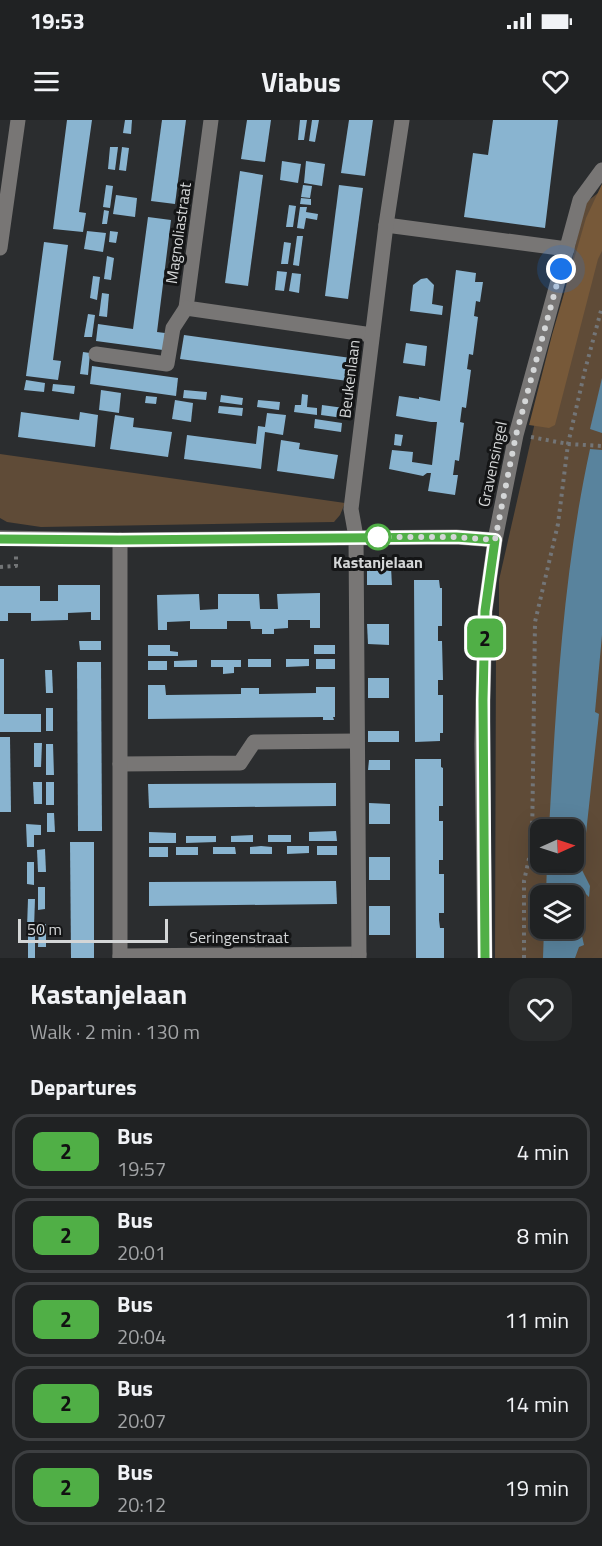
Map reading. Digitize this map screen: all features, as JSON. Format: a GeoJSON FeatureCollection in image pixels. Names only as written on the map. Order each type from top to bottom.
{"type":"FeatureCollection","features":[{"type":"Feature","properties":{"kind":"street"},"geometry":{"type":"LineString","coordinates":[[0,248],[18,120]]}},
{"type":"Feature","properties":{"kind":"street","name":"Magnoliastraat"},"geometry":{"type":"LineString","coordinates":[[212,120],[186,308],[372,334]]}},
{"type":"Feature","properties":{"kind":"street","name":"Beukenlaan"},"geometry":{"type":"LineString","coordinates":[[356,537],[351,509],[386,225],[402,120]]}},
{"type":"Feature","properties":{"kind":"street","name":"Gravensingel"},"geometry":{"type":"LineString","coordinates":[[485,958],[483,700],[485,611],[495,540],[516,435],[580,201],[602,170]]}},
{"type":"Feature","properties":{"kind":"street"},"geometry":{"type":"LineString","coordinates":[[386,225],[567,249]]}},
{"type":"Feature","properties":{"kind":"street"},"geometry":{"type":"LineString","coordinates":[[96,354],[167,364],[173,328],[186,308]]}},
{"type":"Feature","properties":{"kind":"street","name":"Seringenstraat"},"geometry":{"type":"LineString","coordinates":[[120,540],[120,957],[359,956],[356,537]]}},
{"type":"Feature","properties":{"kind":"street"},"geometry":{"type":"LineString","coordinates":[[0,538],[120,540],[456,537],[495,540]]}},
{"type":"Feature","properties":{"kind":"street"},"geometry":{"type":"LineString","coordinates":[[120,764],[240,763],[254,742],[357,741]]}},
{"type":"Feature","properties":{"kind":"path"},"geometry":{"type":"LineString","coordinates":[[524,958],[524,882],[532,845],[535,622],[558,524],[568,444],[602,308]]}},
{"type":"Feature","properties":{"kind":"path"},"geometry":{"type":"LineString","coordinates":[[516,435],[568,444],[602,446]]}},
{"type":"Feature","properties":{"kind":"shaded area"},"geometry":{"type":"Polygon","coordinates":[[[602,184],[602,251],[555,425],[549,428],[529,425],[586,218],[602,184]]]}},
{"type":"Feature","properties":{"kind":"shaded area"},"geometry":{"type":"Polygon","coordinates":[[[602,190],[602,958],[495,958],[496,643],[499,642],[499,580],[585,203],[602,190]]]}},
{"type":"Feature","properties":{"kind":"shaded area"},"geometry":{"type":"Polygon","coordinates":[[[0,454],[345,503],[334,522],[41,527],[7,522],[0,518],[0,454]]]}},
{"type":"Feature","properties":{"kind":"water"},"geometry":{"type":"Polygon","coordinates":[[[602,378],[602,433],[590,429],[602,378]]]}},
{"type":"Feature","properties":{"kind":"water"},"geometry":{"type":"Polygon","coordinates":[[[590,449],[602,450],[602,635],[595,712],[599,714],[584,852],[584,819],[550,819],[562,638],[581,496],[590,449]]]}},
{"type":"Feature","properties":{"kind":"water"},"geometry":{"type":"Polygon","coordinates":[[[547,873],[584,873],[590,886],[589,897],[584,892],[584,885],[546,885],[547,873]]]}},
{"type":"Feature","properties":{"kind":"water"},"geometry":{"type":"Polygon","coordinates":[[[544,939],[583,939],[584,945],[579,947],[575,958],[543,958],[544,939]]]}},
{"type":"Feature","properties":{"kind":"building"},"geometry":{"type":"Polygon","coordinates":[[[67,120],[92,120],[79,212],[86,213],[83,232],[53,229],[67,120]]]}},
{"type":"Feature","properties":{"kind":"building"},"geometry":{"type":"Polygon","coordinates":[[[125,120],[132,120],[131,134],[123,133],[125,120]]]}},
{"type":"Feature","properties":{"kind":"building"},"geometry":{"type":"Polygon","coordinates":[[[162,120],[186,120],[175,204],[151,201],[162,120]]]}},
{"type":"Feature","properties":{"kind":"building"},"geometry":{"type":"Polygon","coordinates":[[[247,120],[271,120],[265,162],[241,159],[247,120]]]}},
{"type":"Feature","properties":{"kind":"building"},"geometry":{"type":"Polygon","coordinates":[[[300,120],[307,120],[304,140],[298,140],[300,120]]]}},
{"type":"Feature","properties":{"kind":"building"},"geometry":{"type":"Polygon","coordinates":[[[312,120],[319,120],[315,142],[309,141],[312,120]]]}},
{"type":"Feature","properties":{"kind":"building"},"geometry":{"type":"Polygon","coordinates":[[[349,120],[373,120],[365,176],[341,173],[349,120]]]}},
{"type":"Feature","properties":{"kind":"building"},"geometry":{"type":"Polygon","coordinates":[[[493,120],[558,120],[545,228],[464,217],[473,153],[488,155],[493,120]]]}},
{"type":"Feature","properties":{"kind":"building"},"geometry":{"type":"Polygon","coordinates":[[[110,147],[118,147],[115,170],[108,169],[110,147]]]}},
{"type":"Feature","properties":{"kind":"building"},"geometry":{"type":"Polygon","coordinates":[[[122,147],[129,148],[126,171],[119,170],[122,147]]]}},
{"type":"Feature","properties":{"kind":"building"},"geometry":{"type":"Polygon","coordinates":[[[282,161],[301,164],[298,183],[280,180],[282,161]]]}},
{"type":"Feature","properties":{"kind":"building"},"geometry":{"type":"Polygon","coordinates":[[[306,161],[325,164],[322,186],[304,183],[306,161]]]}},
{"type":"Feature","properties":{"kind":"building"},"geometry":{"type":"Polygon","coordinates":[[[240,171],[263,175],[248,286],[225,283],[240,171]]]}},
{"type":"Feature","properties":{"kind":"building"},"geometry":{"type":"Polygon","coordinates":[[[106,185],[113,186],[110,208],[103,207],[106,185]]]}},
{"type":"Feature","properties":{"kind":"building"},"geometry":{"type":"Polygon","coordinates":[[[303,185],[312,186],[310,198],[301,197],[303,185]]]}},
{"type":"Feature","properties":{"kind":"building"},"geometry":{"type":"Polygon","coordinates":[[[339,185],[363,188],[348,299],[325,296],[339,185]]]}},
{"type":"Feature","properties":{"kind":"building"},"geometry":{"type":"Polygon","coordinates":[[[116,195],[137,198],[135,217],[113,214],[116,195]]]}},
{"type":"Feature","properties":{"kind":"building"},"geometry":{"type":"Polygon","coordinates":[[[301,198],[311,199],[311,205],[300,204],[301,198]]]}},
{"type":"Feature","properties":{"kind":"building"},"geometry":{"type":"Polygon","coordinates":[[[289,205],[296,206],[293,227],[286,227],[289,205]]]}},
{"type":"Feature","properties":{"kind":"building"},"geometry":{"type":"Polygon","coordinates":[[[300,207],[307,207],[306,212],[318,214],[317,220],[306,218],[304,229],[297,228],[300,207]]]}},
{"type":"Feature","properties":{"kind":"building"},"geometry":{"type":"Polygon","coordinates":[[[104,210],[109,211],[107,224],[102,224],[104,210]]]}},
{"type":"Feature","properties":{"kind":"building"},"geometry":{"type":"Polygon","coordinates":[[[148,217],[171,220],[157,332],[165,333],[163,350],[96,341],[98,324],[133,329],[148,217]]]}},
{"type":"Feature","properties":{"kind":"building"},"geometry":{"type":"Polygon","coordinates":[[[87,231],[106,233],[103,252],[84,249],[87,231]]]}},
{"type":"Feature","properties":{"kind":"building"},"geometry":{"type":"Polygon","coordinates":[[[110,231],[118,232],[116,243],[109,242],[110,231]]]}},
{"type":"Feature","properties":{"kind":"building"},"geometry":{"type":"Polygon","coordinates":[[[297,236],[303,236],[299,266],[293,265],[297,236]]]}},
{"type":"Feature","properties":{"kind":"building"},"geometry":{"type":"Polygon","coordinates":[[[44,242],[68,245],[53,360],[61,361],[58,380],[26,376],[44,242]]]}},
{"type":"Feature","properties":{"kind":"building"},"geometry":{"type":"Polygon","coordinates":[[[284,242],[291,243],[288,264],[281,264],[284,242]]]}},
{"type":"Feature","properties":{"kind":"building"},"geometry":{"type":"Polygon","coordinates":[[[107,256],[114,258],[111,280],[104,279],[107,256]]]}},
{"type":"Feature","properties":{"kind":"building"},"geometry":{"type":"Polygon","coordinates":[[[456,270],[476,273],[475,282],[483,282],[480,302],[476,301],[474,316],[478,317],[473,355],[469,354],[467,369],[471,370],[466,408],[462,407],[460,422],[464,423],[459,461],[455,460],[453,475],[458,475],[455,495],[428,491],[431,473],[423,476],[389,469],[392,450],[413,452],[412,462],[432,465],[437,422],[396,416],[399,396],[440,401],[456,270]]]}},
{"type":"Feature","properties":{"kind":"building"},"geometry":{"type":"Polygon","coordinates":[[[277,271],[287,272],[284,291],[275,290],[277,271]]]}},
{"type":"Feature","properties":{"kind":"building"},"geometry":{"type":"Polygon","coordinates":[[[292,273],[301,274],[299,293],[289,291],[292,273]]]}},
{"type":"Feature","properties":{"kind":"building"},"geometry":{"type":"Polygon","coordinates":[[[93,276],[100,277],[97,300],[90,298],[93,276]]]}},
{"type":"Feature","properties":{"kind":"building"},"geometry":{"type":"Polygon","coordinates":[[[427,278],[434,285],[432,304],[443,306],[442,315],[410,311],[413,285],[427,278]]]}},
{"type":"Feature","properties":{"kind":"building"},"geometry":{"type":"Polygon","coordinates":[[[102,293],[109,294],[107,317],[99,316],[102,293]]]}},
{"type":"Feature","properties":{"kind":"building"},"geometry":{"type":"Polygon","coordinates":[[[88,314],[95,315],[92,337],[84,337],[88,314]]]}},
{"type":"Feature","properties":{"kind":"building"},"geometry":{"type":"Polygon","coordinates":[[[184,335],[351,358],[348,381],[180,359],[184,335]]]}},
{"type":"Feature","properties":{"kind":"building"},"geometry":{"type":"Polygon","coordinates":[[[406,343],[427,346],[425,366],[403,363],[406,343]]]}},
{"type":"Feature","properties":{"kind":"building"},"geometry":{"type":"Polygon","coordinates":[[[83,352],[90,353],[88,375],[80,374],[83,352]]]}},
{"type":"Feature","properties":{"kind":"building"},"geometry":{"type":"Polygon","coordinates":[[[92,366],[178,378],[176,396],[90,384],[92,366]]]}},
{"type":"Feature","properties":{"kind":"building"},"geometry":{"type":"Polygon","coordinates":[[[26,380],[45,383],[44,392],[24,390],[26,380]]]}},
{"type":"Feature","properties":{"kind":"building"},"geometry":{"type":"Polygon","coordinates":[[[53,384],[75,386],[74,394],[52,391],[53,384]]]}},
{"type":"Feature","properties":{"kind":"building"},"geometry":{"type":"Polygon","coordinates":[[[101,390],[121,393],[119,413],[99,410],[101,390]]]}},
{"type":"Feature","properties":{"kind":"building"},"geometry":{"type":"Polygon","coordinates":[[[184,390],[207,392],[206,400],[183,398],[184,390]]]}},
{"type":"Feature","properties":{"kind":"building"},"geometry":{"type":"Polygon","coordinates":[[[302,394],[308,395],[307,407],[317,408],[317,415],[294,412],[295,405],[301,405],[302,394]]]}},
{"type":"Feature","properties":{"kind":"building"},"geometry":{"type":"Polygon","coordinates":[[[221,395],[243,398],[242,405],[220,402],[221,395]]]}},
{"type":"Feature","properties":{"kind":"building"},"geometry":{"type":"Polygon","coordinates":[[[146,396],[157,397],[156,404],[145,403],[146,396]]]}},
{"type":"Feature","properties":{"kind":"building"},"geometry":{"type":"Polygon","coordinates":[[[175,400],[193,403],[191,422],[172,419],[175,400]]]}},
{"type":"Feature","properties":{"kind":"building"},"geometry":{"type":"Polygon","coordinates":[[[258,400],[280,402],[279,410],[257,407],[258,400]]]}},
{"type":"Feature","properties":{"kind":"building"},"geometry":{"type":"Polygon","coordinates":[[[322,405],[344,408],[343,418],[321,415],[322,405]]]}},
{"type":"Feature","properties":{"kind":"building"},"geometry":{"type":"Polygon","coordinates":[[[219,406],[243,408],[242,416],[218,413],[219,406]]]}},
{"type":"Feature","properties":{"kind":"building"},"geometry":{"type":"Polygon","coordinates":[[[21,412],[79,420],[80,412],[98,415],[95,447],[18,437],[21,412]]]}},
{"type":"Feature","properties":{"kind":"building"},"geometry":{"type":"Polygon","coordinates":[[[267,413],[286,415],[283,435],[265,432],[261,469],[184,459],[187,435],[256,444],[258,426],[265,427],[267,413]]]}},
{"type":"Feature","properties":{"kind":"building"},"geometry":{"type":"Polygon","coordinates":[[[115,415],[134,418],[133,427],[172,432],[168,457],[110,449],[115,415]]]}},
{"type":"Feature","properties":{"kind":"building"},"geometry":{"type":"Polygon","coordinates":[[[315,419],[342,423],[341,432],[314,428],[315,419]]]}},
{"type":"Feature","properties":{"kind":"building"},"geometry":{"type":"Polygon","coordinates":[[[395,434],[403,435],[401,446],[394,445],[395,434]]]}},
{"type":"Feature","properties":{"kind":"building"},"geometry":{"type":"Polygon","coordinates":[[[281,440],[300,443],[299,449],[338,455],[334,479],[277,471],[281,440]]]}},
{"type":"Feature","properties":{"kind":"building"},"geometry":{"type":"Polygon","coordinates":[[[391,568],[392,585],[367,585],[367,569],[391,568]]]}},
{"type":"Feature","properties":{"kind":"building"},"geometry":{"type":"Polygon","coordinates":[[[414,580],[439,580],[440,588],[442,588],[442,626],[438,626],[438,641],[442,641],[443,680],[438,680],[438,695],[443,695],[443,733],[440,733],[440,741],[415,742],[414,580]]]}},
{"type":"Feature","properties":{"kind":"building"},"geometry":{"type":"Polygon","coordinates":[[[58,585],[100,585],[100,620],[91,620],[91,612],[68,613],[68,620],[31,621],[31,613],[8,613],[8,621],[0,621],[0,586],[40,586],[40,601],[58,601],[58,585]]]}},
{"type":"Feature","properties":{"kind":"building"},"geometry":{"type":"Polygon","coordinates":[[[320,593],[320,628],[310,628],[310,620],[288,620],[288,628],[274,629],[274,634],[262,634],[262,629],[251,629],[250,621],[227,621],[227,629],[190,629],[190,621],[167,622],[167,630],[158,630],[157,595],[199,594],[200,610],[218,609],[218,594],[259,594],[260,609],[278,609],[277,594],[320,593]]]}},
{"type":"Feature","properties":{"kind":"building"},"geometry":{"type":"Polygon","coordinates":[[[367,624],[389,624],[389,645],[368,644],[367,624]]]}},
{"type":"Feature","properties":{"kind":"building"},"geometry":{"type":"Polygon","coordinates":[[[79,641],[101,641],[101,650],[80,650],[79,641]]]}},
{"type":"Feature","properties":{"kind":"building"},"geometry":{"type":"Polygon","coordinates":[[[148,645],[170,645],[170,651],[178,652],[178,656],[148,656],[148,645]]]}},
{"type":"Feature","properties":{"kind":"building"},"geometry":{"type":"Polygon","coordinates":[[[314,645],[335,645],[335,654],[314,654],[314,645]]]}},
{"type":"Feature","properties":{"kind":"building"},"geometry":{"type":"Polygon","coordinates":[[[0,659],[4,659],[4,714],[41,714],[41,732],[0,732],[0,659]]]}},
{"type":"Feature","properties":{"kind":"building"},"geometry":{"type":"Polygon","coordinates":[[[248,659],[271,659],[271,667],[248,667],[248,659]]]}},
{"type":"Feature","properties":{"kind":"building"},"geometry":{"type":"Polygon","coordinates":[[[286,659],[309,659],[309,666],[286,667],[286,659]]]}},
{"type":"Feature","properties":{"kind":"building"},"geometry":{"type":"Polygon","coordinates":[[[316,659],[335,659],[335,669],[316,669],[316,659]]]}},
{"type":"Feature","properties":{"kind":"building"},"geometry":{"type":"Polygon","coordinates":[[[197,660],[197,667],[174,667],[174,661],[197,660]]]}},
{"type":"Feature","properties":{"kind":"building"},"geometry":{"type":"Polygon","coordinates":[[[211,660],[241,660],[241,667],[234,667],[234,673],[223,674],[223,667],[211,667],[211,660]]]}},
{"type":"Feature","properties":{"kind":"building"},"geometry":{"type":"Polygon","coordinates":[[[148,661],[167,661],[167,670],[148,670],[148,661]]]}},
{"type":"Feature","properties":{"kind":"building"},"geometry":{"type":"Polygon","coordinates":[[[77,662],[101,662],[102,831],[78,831],[77,662]]]}},
{"type":"Feature","properties":{"kind":"building"},"geometry":{"type":"Polygon","coordinates":[[[45,670],[52,670],[53,693],[46,693],[45,670]]]}},
{"type":"Feature","properties":{"kind":"building"},"geometry":{"type":"Polygon","coordinates":[[[368,678],[389,678],[389,698],[368,698],[368,678]]]}},
{"type":"Feature","properties":{"kind":"building"},"geometry":{"type":"Polygon","coordinates":[[[148,685],[165,685],[166,695],[241,694],[241,688],[259,688],[259,694],[316,693],[316,687],[335,687],[335,717],[333,717],[334,720],[323,720],[323,717],[148,719],[148,685]]]}},
{"type":"Feature","properties":{"kind":"building"},"geometry":{"type":"Polygon","coordinates":[[[46,708],[53,708],[53,731],[46,731],[46,708]]]}},
{"type":"Feature","properties":{"kind":"building"},"geometry":{"type":"Polygon","coordinates":[[[368,731],[399,731],[399,742],[368,742],[368,731]]]}},
{"type":"Feature","properties":{"kind":"building"},"geometry":{"type":"Polygon","coordinates":[[[0,737],[10,737],[11,812],[0,812],[0,737]]]}},
{"type":"Feature","properties":{"kind":"building"},"geometry":{"type":"Polygon","coordinates":[[[34,743],[42,743],[41,767],[34,767],[34,743]]]}},
{"type":"Feature","properties":{"kind":"building"},"geometry":{"type":"Polygon","coordinates":[[[46,744],[53,744],[54,775],[46,775],[46,744]]]}},
{"type":"Feature","properties":{"kind":"building"},"geometry":{"type":"Polygon","coordinates":[[[415,759],[441,759],[443,768],[443,806],[439,806],[439,821],[443,821],[443,860],[439,860],[439,874],[444,874],[444,913],[439,913],[439,920],[440,928],[444,928],[444,958],[416,958],[415,759]]]}},
{"type":"Feature","properties":{"kind":"building"},"geometry":{"type":"Polygon","coordinates":[[[369,760],[390,760],[390,770],[368,770],[369,760]]]}},
{"type":"Feature","properties":{"kind":"building"},"geometry":{"type":"Polygon","coordinates":[[[33,782],[42,782],[42,804],[34,804],[33,782]]]}},
{"type":"Feature","properties":{"kind":"building"},"geometry":{"type":"Polygon","coordinates":[[[46,782],[54,782],[54,805],[46,805],[46,782]]]}},
{"type":"Feature","properties":{"kind":"building"},"geometry":{"type":"Polygon","coordinates":[[[336,783],[336,806],[149,808],[148,784],[336,783]]]}},
{"type":"Feature","properties":{"kind":"building"},"geometry":{"type":"Polygon","coordinates":[[[369,803],[390,804],[390,824],[369,824],[369,803]]]}},
{"type":"Feature","properties":{"kind":"building"},"geometry":{"type":"Polygon","coordinates":[[[47,813],[54,813],[55,832],[47,832],[47,813]]]}},
{"type":"Feature","properties":{"kind":"building"},"geometry":{"type":"Polygon","coordinates":[[[26,824],[41,825],[41,835],[34,835],[34,847],[27,847],[26,824]]]}},
{"type":"Feature","properties":{"kind":"building"},"geometry":{"type":"Polygon","coordinates":[[[336,831],[337,841],[309,841],[309,832],[336,831]]]}},
{"type":"Feature","properties":{"kind":"building"},"geometry":{"type":"Polygon","coordinates":[[[149,832],[176,833],[176,843],[149,843],[149,832]]]}},
{"type":"Feature","properties":{"kind":"building"},"geometry":{"type":"Polygon","coordinates":[[[253,835],[253,842],[231,842],[231,836],[253,835]]]}},
{"type":"Feature","properties":{"kind":"building"},"geometry":{"type":"Polygon","coordinates":[[[268,835],[291,835],[291,842],[268,842],[268,835]]]}},
{"type":"Feature","properties":{"kind":"building"},"geometry":{"type":"Polygon","coordinates":[[[186,836],[216,836],[216,842],[186,843],[186,836]]]}},
{"type":"Feature","properties":{"kind":"building"},"geometry":{"type":"Polygon","coordinates":[[[70,842],[94,842],[94,958],[71,958],[70,842]]]}},
{"type":"Feature","properties":{"kind":"building"},"geometry":{"type":"Polygon","coordinates":[[[287,846],[309,846],[309,853],[287,854],[287,846]]]}},
{"type":"Feature","properties":{"kind":"building"},"geometry":{"type":"Polygon","coordinates":[[[317,846],[337,846],[337,855],[317,855],[317,846]]]}},
{"type":"Feature","properties":{"kind":"building"},"geometry":{"type":"Polygon","coordinates":[[[149,847],[168,847],[168,857],[149,857],[149,847]]]}},
{"type":"Feature","properties":{"kind":"building"},"geometry":{"type":"Polygon","coordinates":[[[176,847],[198,847],[198,855],[176,855],[176,847]]]}},
{"type":"Feature","properties":{"kind":"building"},"geometry":{"type":"Polygon","coordinates":[[[213,847],[235,847],[236,854],[213,854],[213,847]]]}},
{"type":"Feature","properties":{"kind":"building"},"geometry":{"type":"Polygon","coordinates":[[[250,847],[272,847],[272,854],[250,854],[250,847]]]}},
{"type":"Feature","properties":{"kind":"building"},"geometry":{"type":"Polygon","coordinates":[[[45,849],[46,872],[38,872],[37,850],[45,849]]]}},
{"type":"Feature","properties":{"kind":"building"},"geometry":{"type":"Polygon","coordinates":[[[369,857],[390,857],[390,880],[369,880],[369,857]]]}},
{"type":"Feature","properties":{"kind":"building"},"geometry":{"type":"Polygon","coordinates":[[[27,862],[34,862],[34,885],[27,884],[27,862]]]}},
{"type":"Feature","properties":{"kind":"building"},"geometry":{"type":"Polygon","coordinates":[[[336,881],[337,904],[149,906],[149,882],[336,881]]]}},
{"type":"Feature","properties":{"kind":"building"},"geometry":{"type":"Polygon","coordinates":[[[38,887],[45,887],[45,909],[38,910],[38,887]]]}},
{"type":"Feature","properties":{"kind":"building"},"geometry":{"type":"Polygon","coordinates":[[[28,899],[35,899],[34,928],[27,928],[28,899]]]}},
{"type":"Feature","properties":{"kind":"building"},"geometry":{"type":"Polygon","coordinates":[[[369,906],[390,906],[390,935],[369,935],[369,906]]]}},
{"type":"Feature","properties":{"kind":"building"},"geometry":{"type":"Polygon","coordinates":[[[39,924],[46,924],[46,947],[38,947],[39,924]]]}},
{"type":"Feature","properties":{"kind":"building"},"geometry":{"type":"Polygon","coordinates":[[[28,936],[35,936],[35,958],[28,958],[28,936]]]}},
{"type":"Feature","properties":{"kind":"bus line","name":"2"},"geometry":{"type":"LineString","coordinates":[[0,539],[456,537],[495,540],[485,611],[482,744],[485,958]]}},
{"type":"Feature","properties":{"kind":"place","name":"Kastanjelaan"},"geometry":{"type":"Point","coordinates":[378,537]}},
{"type":"Feature","properties":{"kind":"route"},"geometry":{"type":"LineString","coordinates":[[378,537],[456,537],[495,540],[516,435],[561,269]]}}]}
